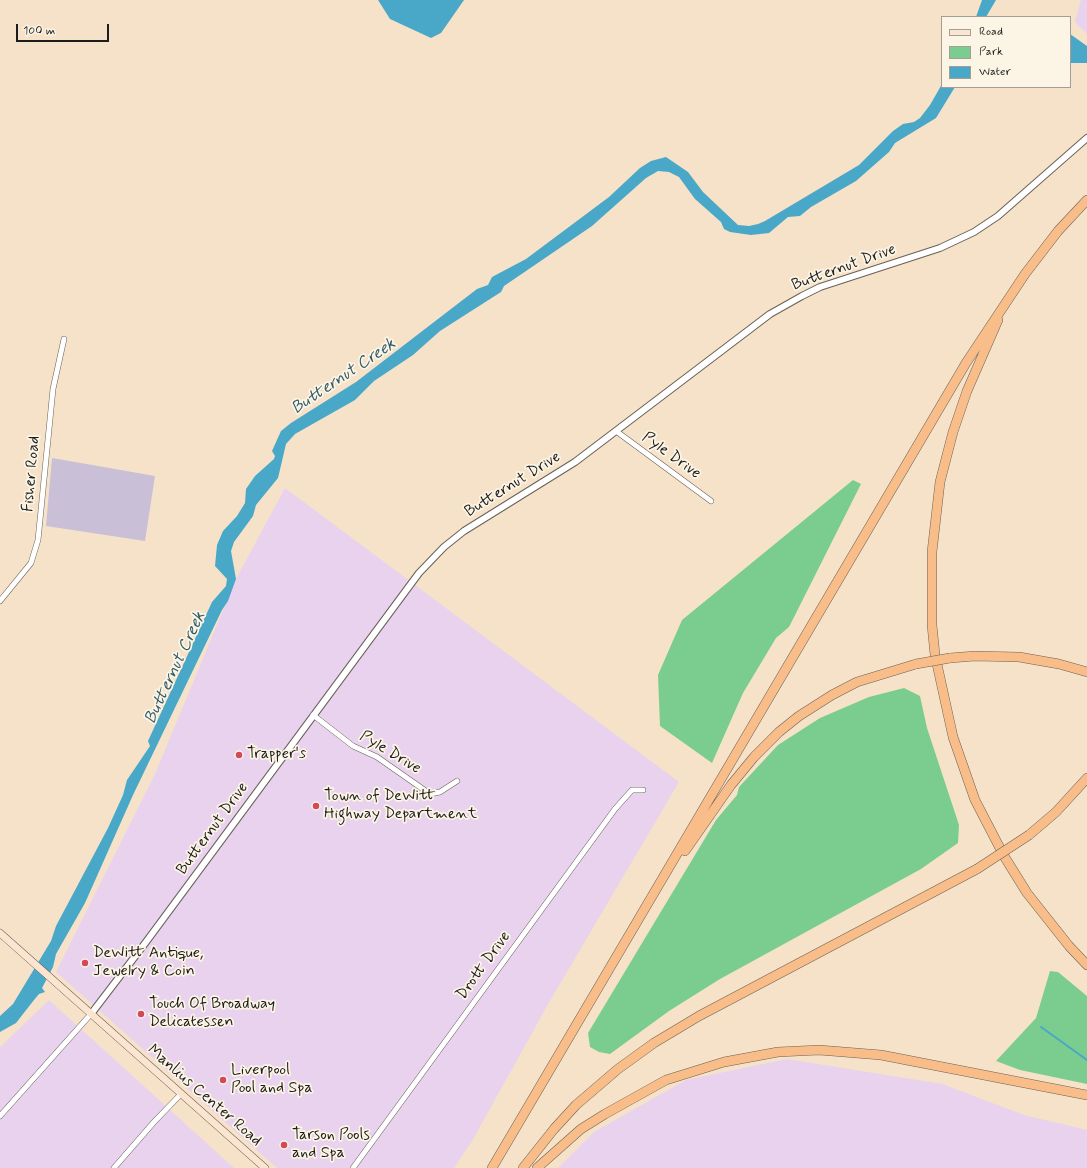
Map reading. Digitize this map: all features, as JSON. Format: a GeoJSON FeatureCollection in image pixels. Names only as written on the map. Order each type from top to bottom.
{"type":"FeatureCollection","features":[{"type":"Feature","properties":{"kind":"highway"},"geometry":{"type":"LineString","coordinates":[[492,1168],[655,894],[700,814],[977,345],[1025,274],[1058,231],[1087,200]]}},
{"type":"Feature","properties":{"kind":"highway"},"geometry":{"type":"LineString","coordinates":[[1005,304],[967,391],[952,432],[940,482],[932,552],[932,625],[936,655],[953,737],[974,800],[1004,856],[1027,893],[1056,930],[1087,964]]}},
{"type":"Feature","properties":{"kind":"highway"},"geometry":{"type":"LineString","coordinates":[[655,894],[731,785],[754,757],[779,732],[799,716],[832,695],[857,682],[916,664],[950,658],[975,656],[1019,657],[1059,664],[1087,672]]}},
{"type":"Feature","properties":{"kind":"highway"},"geometry":{"type":"LineString","coordinates":[[523,1168],[554,1129],[576,1105],[613,1073],[654,1043],[699,1016],[977,869],[1029,835],[1056,812],[1087,778]]}},
{"type":"Feature","properties":{"kind":"highway"},"geometry":{"type":"LineString","coordinates":[[537,1168],[581,1130],[604,1114],[666,1080],[724,1062],[778,1052],[819,1050],[881,1055],[1087,1095]]}},
{"type":"Feature","properties":{"kind":"main road","name":"Manlius Center Road"},"geometry":{"type":"LineString","coordinates":[[0,933],[265,1168]]}},
{"type":"Feature","properties":{"kind":"street","name":"Butternut Drive"},"geometry":{"type":"LineString","coordinates":[[91,1014],[419,573],[431,559],[464,531],[575,462],[770,314],[786,304],[820,288],[940,248],[974,232],[998,216],[1087,138]]}},
{"type":"Feature","properties":{"kind":"street","name":"Fisher Road"},"geometry":{"type":"LineString","coordinates":[[0,601],[31,563],[38,540],[53,390],[64,339]]}},
{"type":"Feature","properties":{"kind":"street","name":"Pyle Drive"},"geometry":{"type":"LineString","coordinates":[[616,431],[711,501]]}},
{"type":"Feature","properties":{"kind":"street","name":"Pyle Drive"},"geometry":{"type":"LineString","coordinates":[[313,715],[352,746],[377,757],[430,794],[440,792],[457,781]]}},
{"type":"Feature","properties":{"kind":"street","name":"Drott Drive"},"geometry":{"type":"LineString","coordinates":[[353,1168],[615,809],[632,790],[643,790]]}},
{"type":"Feature","properties":{"kind":"street"},"geometry":{"type":"LineString","coordinates":[[0,1116],[91,1014]]}},
{"type":"Feature","properties":{"kind":"street"},"geometry":{"type":"LineString","coordinates":[[114,1168],[154,1122],[181,1094]]}},
{"type":"Feature","properties":{"kind":"shaded area"},"geometry":{"type":"Polygon","coordinates":[[[1081,0],[1087,0],[1087,34],[1075,22],[1081,0]]]}},
{"type":"Feature","properties":{"kind":"shaded area"},"geometry":{"type":"Polygon","coordinates":[[[52,458],[155,476],[145,541],[46,526],[52,458]]]}},
{"type":"Feature","properties":{"kind":"shaded area"},"geometry":{"type":"Polygon","coordinates":[[[285,488],[679,782],[551,999],[472,1141],[454,1168],[277,1168],[56,972],[155,774],[236,579],[285,488]]]}},
{"type":"Feature","properties":{"kind":"shaded area"},"geometry":{"type":"Polygon","coordinates":[[[49,1000],[234,1168],[0,1168],[0,1047],[49,1000]]]}},
{"type":"Feature","properties":{"kind":"shaded area"},"geometry":{"type":"Polygon","coordinates":[[[787,1059],[942,1084],[1024,1115],[1087,1130],[1087,1168],[558,1168],[594,1132],[686,1080],[787,1059]]]}},
{"type":"Feature","properties":{"kind":"green space"},"geometry":{"type":"Polygon","coordinates":[[[853,480],[861,484],[789,627],[776,638],[743,693],[712,763],[660,726],[658,675],[682,620],[853,480]]]}},
{"type":"Feature","properties":{"kind":"green space"},"geometry":{"type":"Polygon","coordinates":[[[904,688],[920,696],[927,728],[959,825],[958,843],[921,869],[720,979],[669,1011],[610,1054],[599,1052],[590,1047],[588,1033],[716,820],[737,795],[739,787],[778,745],[820,718],[869,697],[904,688]]]}},
{"type":"Feature","properties":{"kind":"green space"},"geometry":{"type":"Polygon","coordinates":[[[1050,971],[1058,972],[1087,996],[1087,1084],[1020,1070],[996,1061],[1036,1018],[1050,971]]]}},
{"type":"Feature","properties":{"kind":"water"},"geometry":{"type":"Polygon","coordinates":[[[378,0],[464,0],[441,33],[431,38],[390,19],[378,0]]]}},
{"type":"Feature","properties":{"kind":"water"},"geometry":{"type":"Polygon","coordinates":[[[982,0],[996,0],[987,16],[976,16],[982,0]]]}},
{"type":"Feature","properties":{"kind":"water"},"geometry":{"type":"Polygon","coordinates":[[[1071,35],[1087,46],[1087,63],[1071,63],[1071,35]]]}},
{"type":"Feature","properties":{"kind":"water"},"geometry":{"type":"Polygon","coordinates":[[[941,86],[941,88],[954,88],[936,118],[895,143],[889,152],[856,181],[811,207],[800,216],[788,217],[769,233],[751,235],[730,232],[724,229],[721,222],[695,199],[679,177],[669,172],[658,171],[646,178],[592,226],[504,286],[501,292],[440,331],[413,355],[374,381],[355,400],[295,434],[286,444],[278,478],[256,505],[253,516],[234,542],[231,551],[236,579],[228,601],[222,610],[133,795],[85,903],[56,954],[53,967],[42,988],[45,992],[39,994],[16,1023],[0,1032],[0,1016],[13,1004],[51,941],[56,926],[108,828],[123,795],[127,780],[150,746],[148,741],[212,602],[226,586],[227,579],[215,566],[217,545],[223,531],[237,516],[245,503],[246,489],[255,476],[274,459],[275,456],[272,451],[281,431],[291,423],[356,382],[477,289],[488,285],[492,277],[526,259],[609,197],[640,168],[651,161],[666,157],[688,172],[703,192],[738,225],[749,226],[765,221],[859,165],[893,131],[903,124],[914,122],[920,118],[930,105],[941,86]]]}},
{"type":"Feature","properties":{"kind":"waterway"},"geometry":{"type":"LineString","coordinates":[[1041,1027],[1087,1060]]}},
{"type":"Feature","properties":{"kind":"place","name":"Trapper's"},"geometry":{"type":"Point","coordinates":[239,755]}},
{"type":"Feature","properties":{"kind":"place","name":"Town of DeWitt Highway Department"},"geometry":{"type":"Point","coordinates":[316,806]}},
{"type":"Feature","properties":{"kind":"place","name":"DeWitt Antique, Jewelry & Coin"},"geometry":{"type":"Point","coordinates":[85,963]}},
{"type":"Feature","properties":{"kind":"place","name":"Touch Of Broadway Delicatessen"},"geometry":{"type":"Point","coordinates":[141,1014]}},
{"type":"Feature","properties":{"kind":"place","name":"Liverpool Pool and Spa"},"geometry":{"type":"Point","coordinates":[223,1080]}},
{"type":"Feature","properties":{"kind":"place","name":"Tarson Pools and Spa"},"geometry":{"type":"Point","coordinates":[284,1145]}},
{"type":"Feature","properties":{"kind":"water label","name":"Butternut Creek"},"geometry":{"type":"Point","coordinates":[344,377]}},
{"type":"Feature","properties":{"kind":"water label","name":"Butternut Creek"},"geometry":{"type":"Point","coordinates":[176,668]}}]}
